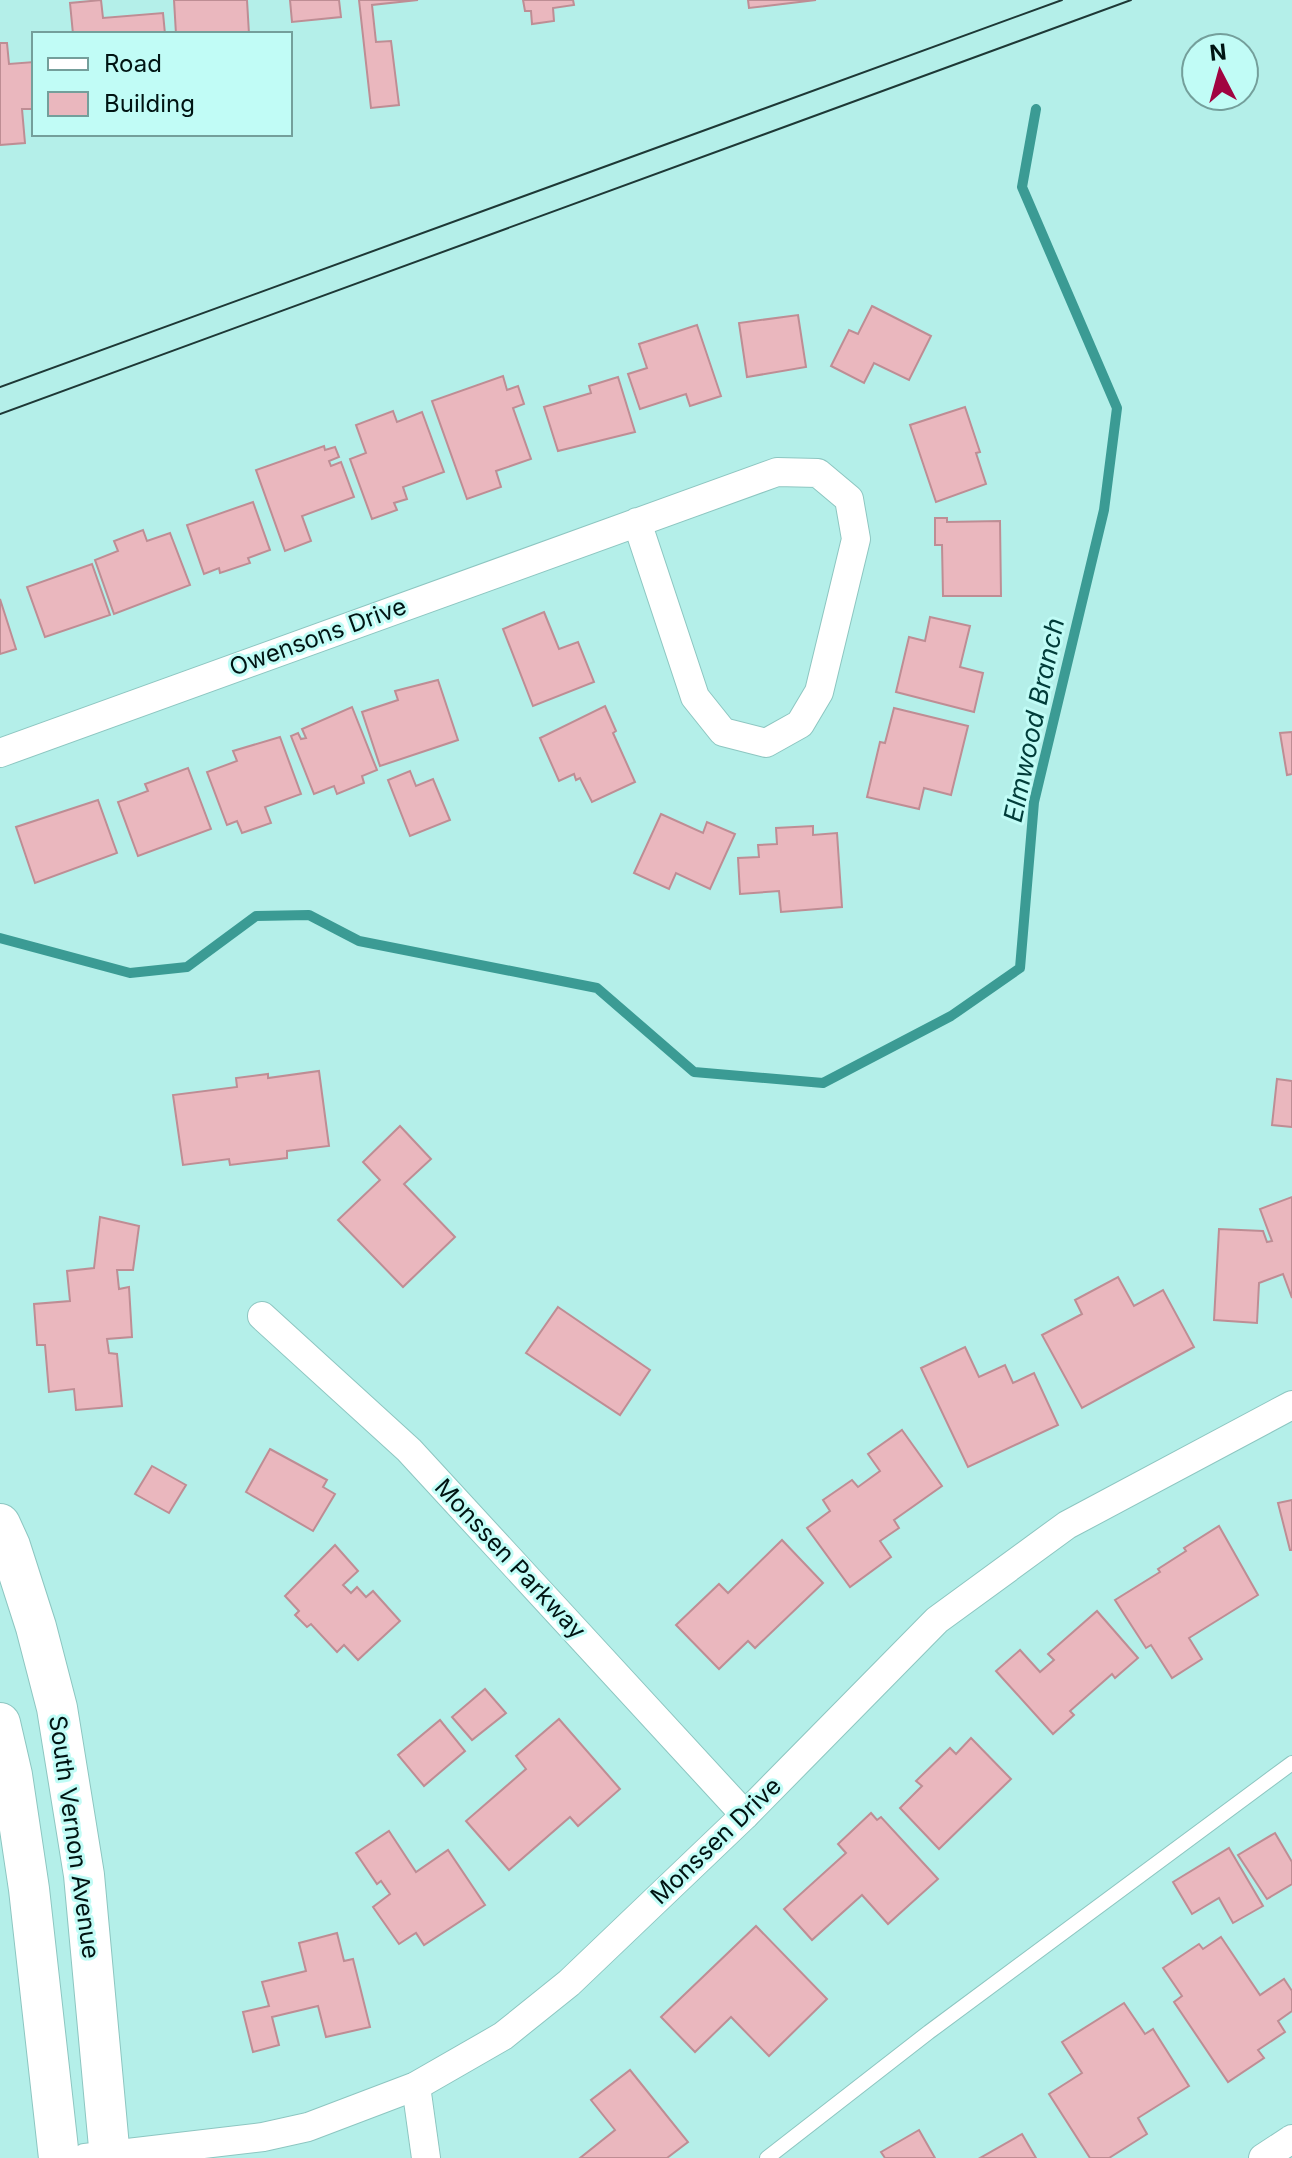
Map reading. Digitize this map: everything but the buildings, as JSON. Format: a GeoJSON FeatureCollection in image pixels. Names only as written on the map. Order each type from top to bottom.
{"type":"FeatureCollection","features":[{"type":"Feature","properties":{"kind":"main road","name":"South Vernon Avenue"},"geometry":{"type":"LineString","coordinates":[[0,1524],[31,1613],[57,1708],[84,1875],[102,2157]]}},
{"type":"Feature","properties":{"kind":"main road"},"geometry":{"type":"LineString","coordinates":[[0,1723],[12,1775],[29,1889],[59,2158]]}},
{"type":"Feature","properties":{"kind":"street","name":"Owensons Drive"},"geometry":{"type":"LineString","coordinates":[[0,753],[637,522],[777,472],[818,473],[849,499],[856,539],[819,692],[800,724],[766,743],[723,732],[695,697],[637,522]]}},
{"type":"Feature","properties":{"kind":"street","name":"Monssen Parkway"},"geometry":{"type":"LineString","coordinates":[[262,1316],[409,1450],[745,1815]]}},
{"type":"Feature","properties":{"kind":"street","name":"Monssen Drive"},"geometry":{"type":"LineString","coordinates":[[102,2157],[263,2137],[308,2127],[416,2086],[503,2036],[569,1983],[745,1815],[937,1620],[1067,1525],[1292,1405]]}},
{"type":"Feature","properties":{"kind":"street"},"geometry":{"type":"LineString","coordinates":[[416,2086],[426,2158]]}},
{"type":"Feature","properties":{"kind":"street"},"geometry":{"type":"LineString","coordinates":[[1263,2158],[1292,2139]]}},
{"type":"Feature","properties":{"kind":"lane"},"geometry":{"type":"LineString","coordinates":[[767,2158],[929,2032],[1292,1763]]}},
{"type":"Feature","properties":{"kind":"waterway","name":"Elmwood Branch"},"geometry":{"type":"LineString","coordinates":[[0,938],[130,973],[187,967],[256,916],[309,915],[359,941],[597,988],[694,1072],[823,1083],[951,1016],[1020,968],[1034,802],[1104,510],[1117,408],[1022,187],[1036,109]]}},
{"type":"Feature","properties":{"kind":"tram line"},"geometry":{"type":"LineString","coordinates":[[0,387],[1062,0]]}},
{"type":"Feature","properties":{"kind":"tram line"},"geometry":{"type":"LineString","coordinates":[[0,414],[1131,0]]}}]}
